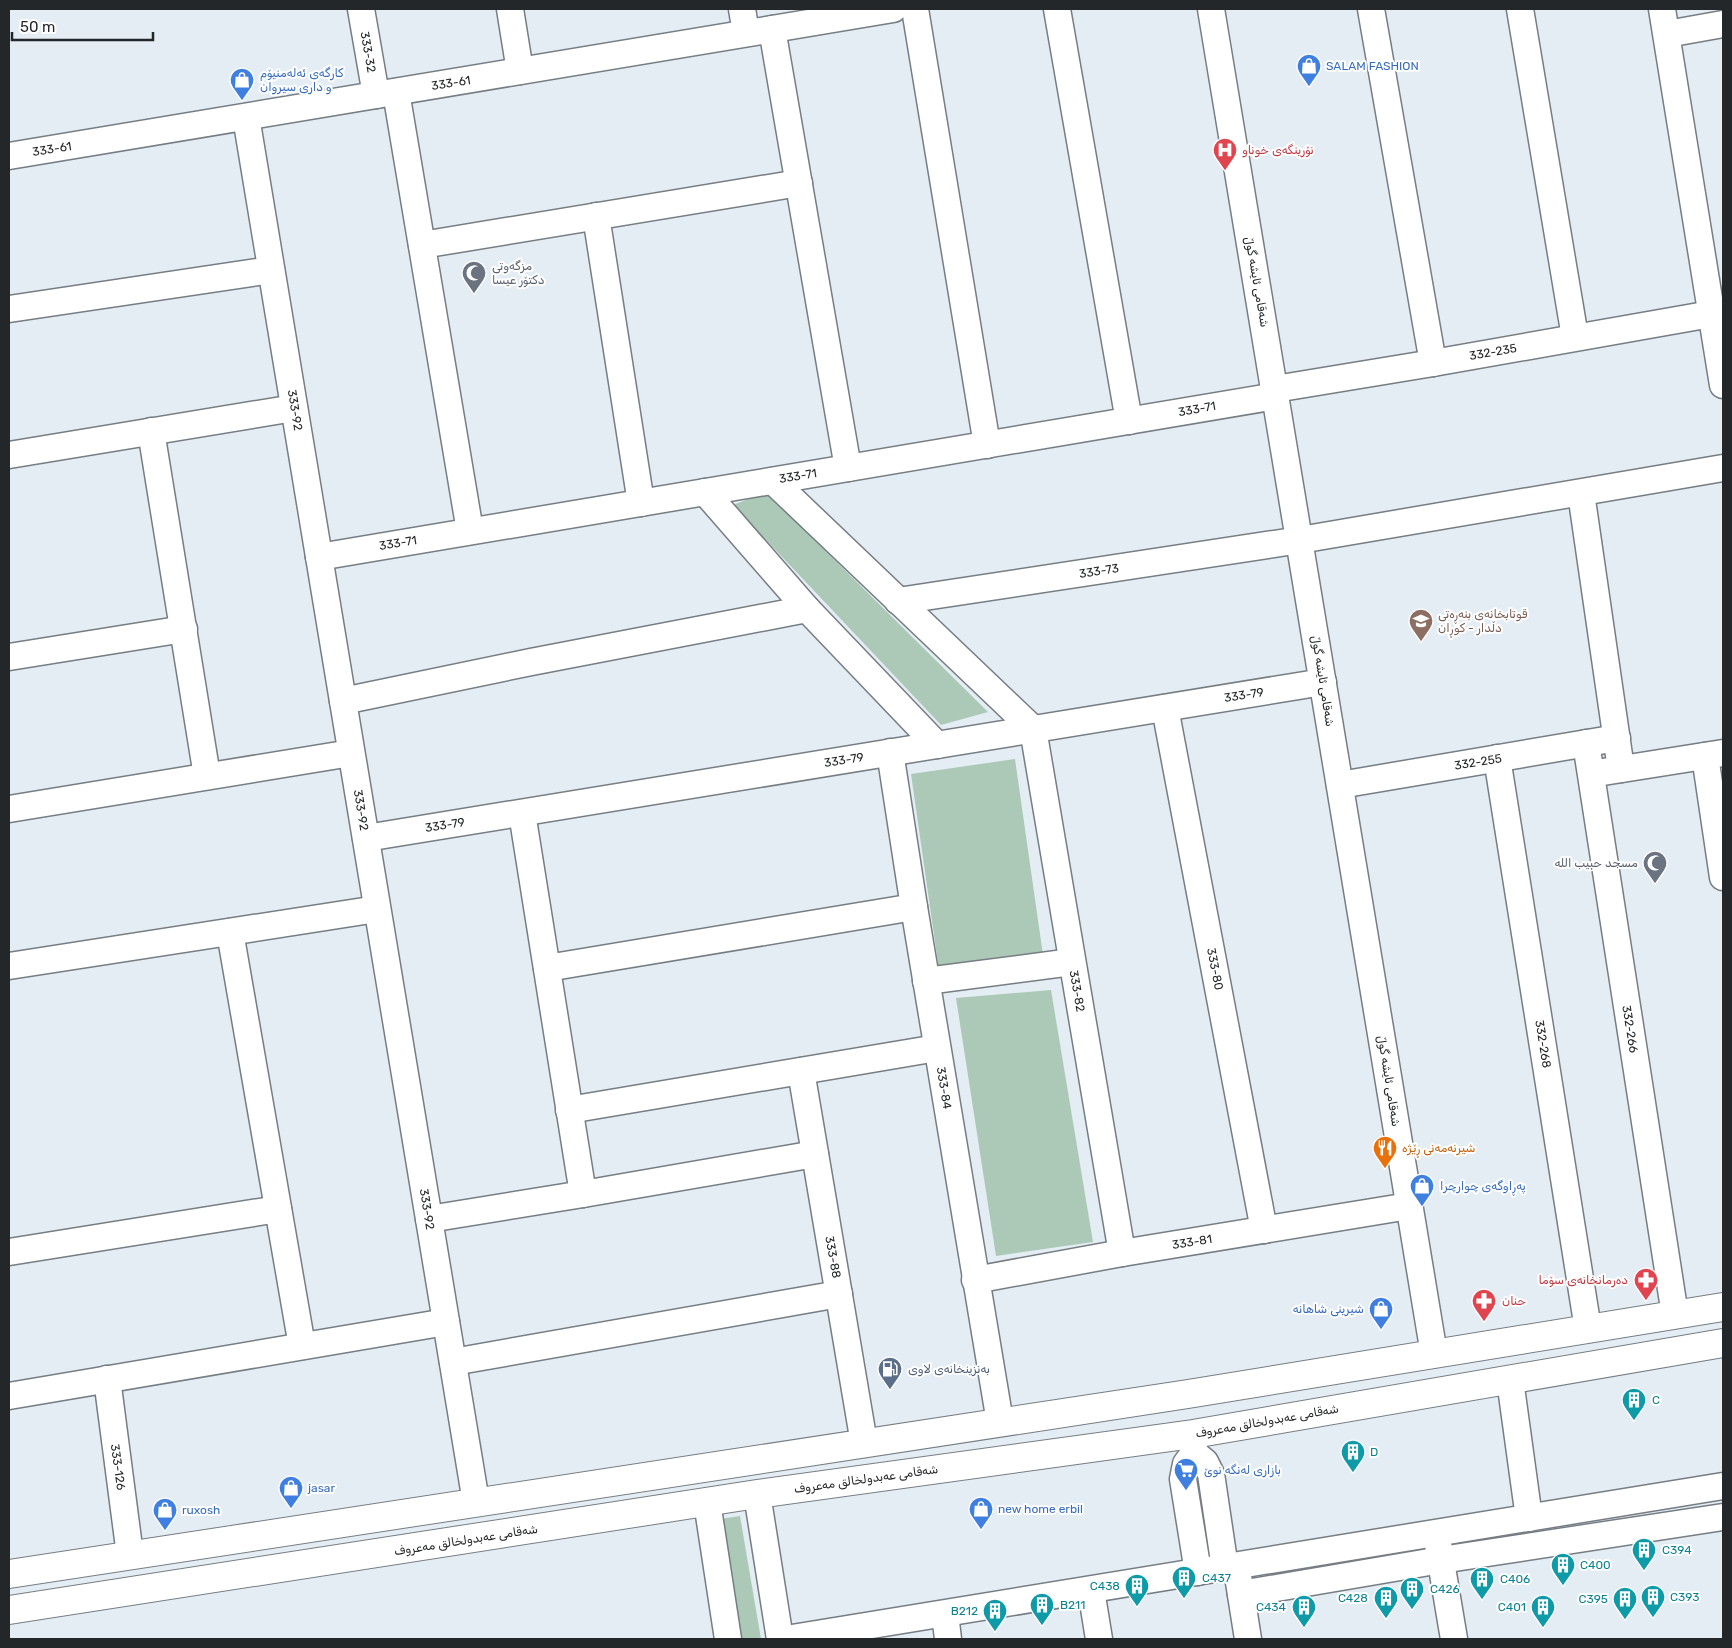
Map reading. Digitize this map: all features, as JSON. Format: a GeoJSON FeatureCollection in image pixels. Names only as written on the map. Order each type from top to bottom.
{"type":"FeatureCollection","features":[{"type":"Feature","properties":{"kind":"main road"},"geometry":{"type":"LineString","coordinates":[[9,1574],[1188,1394],[1723,1308]]}},
{"type":"Feature","properties":{"kind":"main road","name":"شەقامی عەبدولخالق مەعروف"},"geometry":{"type":"LineString","coordinates":[[9,1610],[757,1494],[1194,1443],[1510,1380],[1723,1343]]}},
{"type":"Feature","properties":{"kind":"main road"},"geometry":{"type":"LineString","coordinates":[[1188,1394],[1194,1443]]}},
{"type":"Feature","properties":{"kind":"main road"},"geometry":{"type":"LineString","coordinates":[[254,1536],[260,1572]]}},
{"type":"Feature","properties":{"kind":"street","name":"333-32"},"geometry":{"type":"LineString","coordinates":[[361,9],[386,94],[422,245],[470,531]]}},
{"type":"Feature","properties":{"kind":"street"},"geometry":{"type":"LineString","coordinates":[[510,9],[520,71]]}},
{"type":"Feature","properties":{"kind":"street","name":"333-61"},"geometry":{"type":"LineString","coordinates":[[9,156],[520,71],[744,21],[772,29],[893,9]]}},
{"type":"Feature","properties":{"kind":"street"},"geometry":{"type":"LineString","coordinates":[[915,9],[987,445]]}},
{"type":"Feature","properties":{"kind":"street"},"geometry":{"type":"LineString","coordinates":[[1057,9],[1129,421]]}},
{"type":"Feature","properties":{"kind":"street","name":"شەقامی ئایشە گوڵ"},"geometry":{"type":"LineString","coordinates":[[1211,9],[1434,1354]]}},
{"type":"Feature","properties":{"kind":"street"},"geometry":{"type":"LineString","coordinates":[[1371,9],[1433,363]]}},
{"type":"Feature","properties":{"kind":"street"},"geometry":{"type":"LineString","coordinates":[[1520,9],[1575,337]]}},
{"type":"Feature","properties":{"kind":"street"},"geometry":{"type":"LineString","coordinates":[[1723,24],[1665,21],[1723,385]]}},
{"type":"Feature","properties":{"kind":"street"},"geometry":{"type":"LineString","coordinates":[[772,29],[848,468]]}},
{"type":"Feature","properties":{"kind":"street","name":"333-92"},"geometry":{"type":"LineString","coordinates":[[246,117],[476,1502]]}},
{"type":"Feature","properties":{"kind":"street"},"geometry":{"type":"LineString","coordinates":[[422,245],[799,184]]}},
{"type":"Feature","properties":{"kind":"street"},"geometry":{"type":"LineString","coordinates":[[596,216],[641,503]]}},
{"type":"Feature","properties":{"kind":"street"},"geometry":{"type":"LineString","coordinates":[[9,309],[271,270]]}},
{"type":"Feature","properties":{"kind":"street","name":"332-235"},"geometry":{"type":"LineString","coordinates":[[1275,392],[1711,314]]}},
{"type":"Feature","properties":{"kind":"street","name":"333-71"},"geometry":{"type":"LineString","coordinates":[[319,557],[1129,421],[1275,392]]}},
{"type":"Feature","properties":{"kind":"street"},"geometry":{"type":"LineString","coordinates":[[9,455],[294,408]]}},
{"type":"Feature","properties":{"kind":"street"},"geometry":{"type":"LineString","coordinates":[[151,431],[208,776]]}},
{"type":"Feature","properties":{"kind":"street","name":"333-73"},"geometry":{"type":"LineString","coordinates":[[898,601],[1300,540],[1723,468]]}},
{"type":"Feature","properties":{"kind":"street"},"geometry":{"type":"LineString","coordinates":[[772,480],[1033,729]]}},
{"type":"Feature","properties":{"kind":"street"},"geometry":{"type":"LineString","coordinates":[[705,492],[807,609],[937,745]]}},
{"type":"Feature","properties":{"kind":"street"},"geometry":{"type":"LineString","coordinates":[[1581,492],[1621,769]]}},
{"type":"Feature","properties":{"kind":"street"},"geometry":{"type":"LineString","coordinates":[[343,701],[531,662],[807,609]]}},
{"type":"Feature","properties":{"kind":"street"},"geometry":{"type":"LineString","coordinates":[[9,657],[184,629]]}},
{"type":"Feature","properties":{"kind":"street","name":"333-79"},"geometry":{"type":"LineString","coordinates":[[366,838],[1323,682]]}},
{"type":"Feature","properties":{"kind":"street","name":"333-80"},"geometry":{"type":"LineString","coordinates":[[1165,708],[1264,1230]]}},
{"type":"Feature","properties":{"kind":"street","name":"333-82"},"geometry":{"type":"LineString","coordinates":[[1033,729],[1122,1253]]}},
{"type":"Feature","properties":{"kind":"street","name":"332-255"},"geometry":{"type":"LineString","coordinates":[[1340,784],[1617,738]]}},
{"type":"Feature","properties":{"kind":"street","name":"332-266"},"geometry":{"type":"LineString","coordinates":[[1586,744],[1675,1315]]}},
{"type":"Feature","properties":{"kind":"street"},"geometry":{"type":"LineString","coordinates":[[9,809],[351,752]]}},
{"type":"Feature","properties":{"kind":"street","name":"333-84"},"geometry":{"type":"LineString","coordinates":[[890,752],[975,1280],[1000,1422]]}},
{"type":"Feature","properties":{"kind":"street"},"geometry":{"type":"LineString","coordinates":[[1591,774],[1714,754],[1723,877]]}},
{"type":"Feature","properties":{"kind":"street","name":"332-268"},"geometry":{"type":"LineString","coordinates":[[1497,758],[1588,1329]]}},
{"type":"Feature","properties":{"kind":"street"},"geometry":{"type":"LineString","coordinates":[[522,813],[583,1194]]}},
{"type":"Feature","properties":{"kind":"street"},"geometry":{"type":"LineString","coordinates":[[547,968],[914,907]]}},
{"type":"Feature","properties":{"kind":"street"},"geometry":{"type":"LineString","coordinates":[[9,966],[377,909]]}},
{"type":"Feature","properties":{"kind":"street"},"geometry":{"type":"LineString","coordinates":[[230,932],[302,1346]]}},
{"type":"Feature","properties":{"kind":"street"},"geometry":{"type":"LineString","coordinates":[[926,980],[1072,962]]}},
{"type":"Feature","properties":{"kind":"street"},"geometry":{"type":"LineString","coordinates":[[569,1110],[937,1048]]}},
{"type":"Feature","properties":{"kind":"street","name":"333-88"},"geometry":{"type":"LineString","coordinates":[[801,1071],[864,1443]]}},
{"type":"Feature","properties":{"kind":"street"},"geometry":{"type":"LineString","coordinates":[[429,1219],[815,1154]]}},
{"type":"Feature","properties":{"kind":"street","name":"333-81"},"geometry":{"type":"LineString","coordinates":[[975,1280],[1122,1253],[1409,1206]]}},
{"type":"Feature","properties":{"kind":"street"},"geometry":{"type":"LineString","coordinates":[[9,1252],[278,1209]]}},
{"type":"Feature","properties":{"kind":"street"},"geometry":{"type":"LineString","coordinates":[[452,1362],[839,1294]]}},
{"type":"Feature","properties":{"kind":"street"},"geometry":{"type":"LineString","coordinates":[[9,1396],[446,1322]]}},
{"type":"Feature","properties":{"kind":"street","name":"333-126"},"geometry":{"type":"LineString","coordinates":[[106,1379],[130,1556]]}},
{"type":"Feature","properties":{"kind":"street"},"geometry":{"type":"LineString","coordinates":[[1510,1380],[1529,1518]]}},
{"type":"Feature","properties":{"kind":"street"},"geometry":{"type":"LineString","coordinates":[[1194,1443],[1211,1474],[1231,1567],[1241,1594],[1248,1639]]}},
{"type":"Feature","properties":{"kind":"street"},"geometry":{"type":"LineString","coordinates":[[1194,1443],[1186,1464],[1183,1479],[1198,1572]]}},
{"type":"Feature","properties":{"kind":"street"},"geometry":{"type":"LineString","coordinates":[[757,1494],[780,1639]]}},
{"type":"Feature","properties":{"kind":"street"},"geometry":{"type":"LineString","coordinates":[[786,1639],[946,1627],[1091,1590],[1529,1518],[1722,1494]]}},
{"type":"Feature","properties":{"kind":"street"},"geometry":{"type":"LineString","coordinates":[[706,1502],[728,1639]]}},
{"type":"Feature","properties":{"kind":"street"},"geometry":{"type":"LineString","coordinates":[[1241,1594],[1441,1560],[1723,1517]]}},
{"type":"Feature","properties":{"kind":"street"},"geometry":{"type":"LineString","coordinates":[[1436,1533],[1454,1639]]}},
{"type":"Feature","properties":{"kind":"street"},"geometry":{"type":"LineString","coordinates":[[1091,1590],[1099,1639]]}},
{"type":"Feature","properties":{"kind":"green space"},"geometry":{"type":"Polygon","coordinates":[[[766,492],[988,712],[941,725],[733,505],[766,492]]]}},
{"type":"Feature","properties":{"kind":"green space"},"geometry":{"type":"Polygon","coordinates":[[[1015,759],[1043,955],[939,970],[911,774],[1015,759]]]}},
{"type":"Feature","properties":{"kind":"green space"},"geometry":{"type":"Polygon","coordinates":[[[1051,990],[1093,1242],[996,1256],[956,998],[1051,990]]]}},
{"type":"Feature","properties":{"kind":"green space"},"geometry":{"type":"Polygon","coordinates":[[[740,1516],[761,1639],[741,1639],[720,1519],[740,1516]]]}},
{"type":"Feature","properties":{"kind":"place","name":"SALAM FASHION"},"geometry":{"type":"Point","coordinates":[1309,87]}},
{"type":"Feature","properties":{"kind":"place","name":"کارگەی ئەلەمنیۆم و داری سیروان"},"geometry":{"type":"Point","coordinates":[242,101]}},
{"type":"Feature","properties":{"kind":"place","name":"نۆرینگەی خوناو"},"geometry":{"type":"Point","coordinates":[1225,171]}},
{"type":"Feature","properties":{"kind":"place","name":"مزگەوتی دکتۆر عیسا"},"geometry":{"type":"Point","coordinates":[474,294]}},
{"type":"Feature","properties":{"kind":"place","name":"قوتابخانەی بنەڕەتی دڵدار - کوڕان"},"geometry":{"type":"Point","coordinates":[1421,642]}},
{"type":"Feature","properties":{"kind":"place","name":"مسجد حبيب الله"},"geometry":{"type":"Point","coordinates":[1655,884]}},
{"type":"Feature","properties":{"kind":"place","name":"شیرنەمەنی ڕێژە"},"geometry":{"type":"Point","coordinates":[1385,1169]}},
{"type":"Feature","properties":{"kind":"place","name":"پەڕاوگەی چوارچرا"},"geometry":{"type":"Point","coordinates":[1422,1207]}},
{"type":"Feature","properties":{"kind":"place","name":"دەرمانخانەی سۆما"},"geometry":{"type":"Point","coordinates":[1646,1301]}},
{"type":"Feature","properties":{"kind":"place","name":"حنان"},"geometry":{"type":"Point","coordinates":[1484,1322]}},
{"type":"Feature","properties":{"kind":"place","name":"شیرینی شاهانە"},"geometry":{"type":"Point","coordinates":[1381,1330]}},
{"type":"Feature","properties":{"kind":"place","name":"بەنزینخانەی لاوی"},"geometry":{"type":"Point","coordinates":[890,1390]}},
{"type":"Feature","properties":{"kind":"place","name":"C"},"geometry":{"type":"Point","coordinates":[1634,1421]}},
{"type":"Feature","properties":{"kind":"place","name":"D"},"geometry":{"type":"Point","coordinates":[1353,1473]}},
{"type":"Feature","properties":{"kind":"place","name":"بازاری لەنگە نوێ"},"geometry":{"type":"Point","coordinates":[1186,1491]}},
{"type":"Feature","properties":{"kind":"place","name":"jasar"},"geometry":{"type":"Point","coordinates":[291,1509]}},
{"type":"Feature","properties":{"kind":"place","name":"new home erbil"},"geometry":{"type":"Point","coordinates":[981,1530]}},
{"type":"Feature","properties":{"kind":"place","name":"ruxosh"},"geometry":{"type":"Point","coordinates":[165,1531]}},
{"type":"Feature","properties":{"kind":"place","name":"C394"},"geometry":{"type":"Point","coordinates":[1644,1571]}},
{"type":"Feature","properties":{"kind":"place","name":"C400"},"geometry":{"type":"Point","coordinates":[1563,1586]}},
{"type":"Feature","properties":{"kind":"place","name":"C437"},"geometry":{"type":"Point","coordinates":[1184,1599]}},
{"type":"Feature","properties":{"kind":"place","name":"C406"},"geometry":{"type":"Point","coordinates":[1482,1600]}},
{"type":"Feature","properties":{"kind":"place","name":"C438"},"geometry":{"type":"Point","coordinates":[1137,1607]}},
{"type":"Feature","properties":{"kind":"place","name":"C426"},"geometry":{"type":"Point","coordinates":[1412,1610]}},
{"type":"Feature","properties":{"kind":"place","name":"C393"},"geometry":{"type":"Point","coordinates":[1653,1618]}},
{"type":"Feature","properties":{"kind":"place","name":"C428"},"geometry":{"type":"Point","coordinates":[1386,1619]}},
{"type":"Feature","properties":{"kind":"place","name":"C395"},"geometry":{"type":"Point","coordinates":[1625,1620]}},
{"type":"Feature","properties":{"kind":"place","name":"B211"},"geometry":{"type":"Point","coordinates":[1042,1626]}},
{"type":"Feature","properties":{"kind":"place","name":"C434"},"geometry":{"type":"Point","coordinates":[1304,1628]}},
{"type":"Feature","properties":{"kind":"place","name":"C401"},"geometry":{"type":"Point","coordinates":[1543,1628]}},
{"type":"Feature","properties":{"kind":"place","name":"B212"},"geometry":{"type":"Point","coordinates":[995,1632]}}]}
